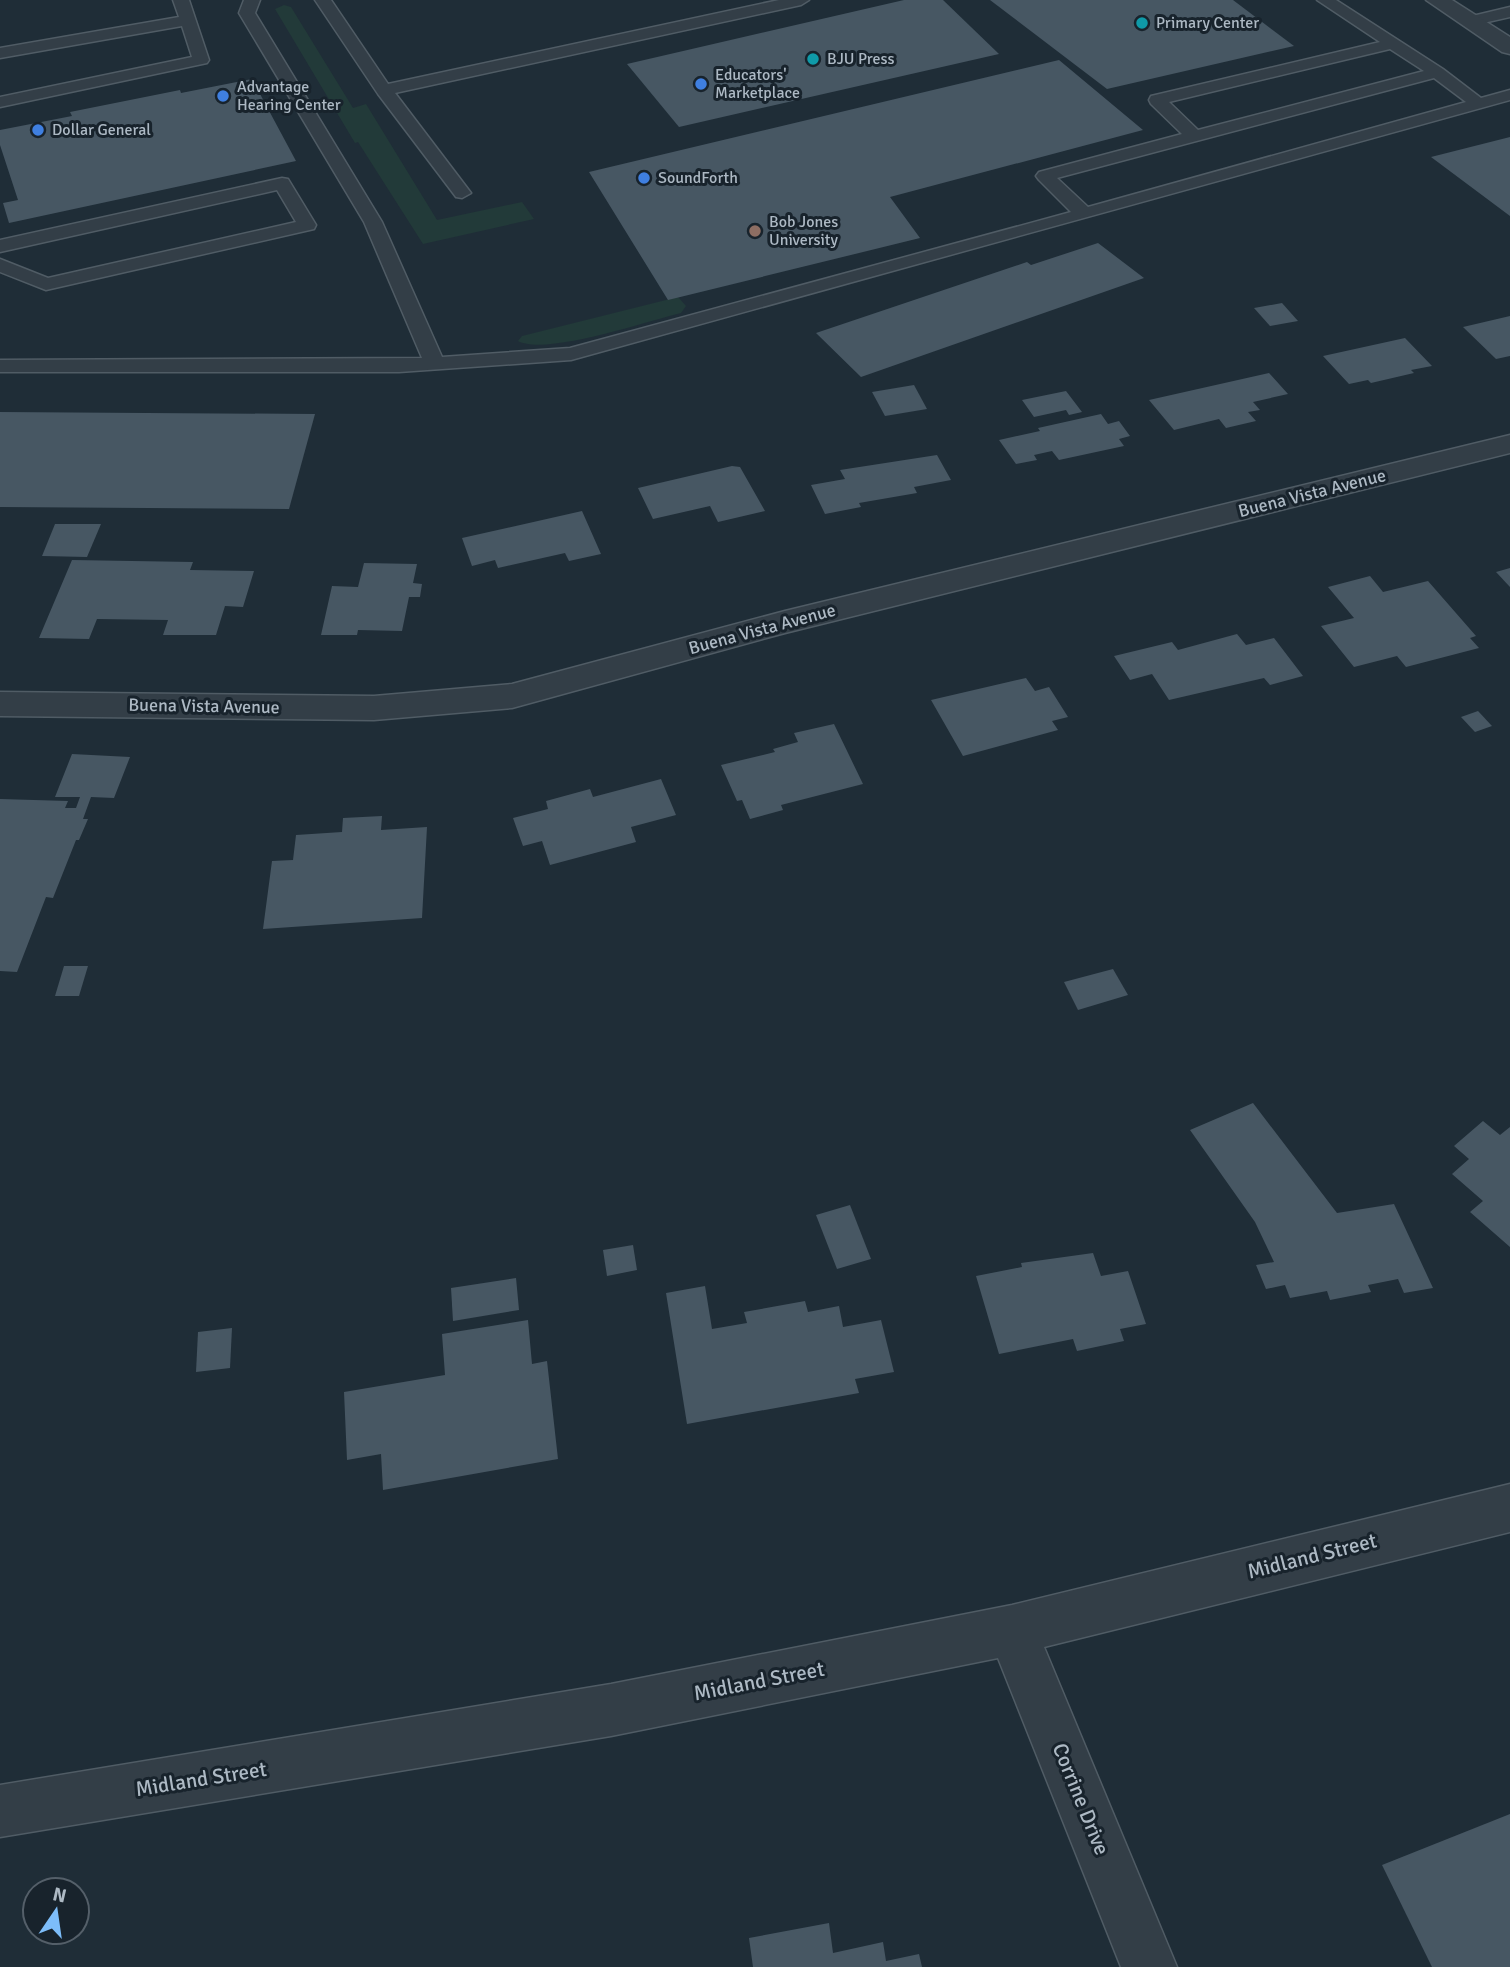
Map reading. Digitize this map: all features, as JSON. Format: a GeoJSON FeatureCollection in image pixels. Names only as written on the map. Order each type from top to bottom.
{"type":"FeatureCollection","features":[{"type":"Feature","properties":{"kind":"street"},"geometry":{"type":"LineString","coordinates":[[1437,0],[1510,47]]}},
{"type":"Feature","properties":{"kind":"street","name":"Buena Vista Avenue"},"geometry":{"type":"LineString","coordinates":[[0,704],[374,708],[512,696],[785,622],[1510,444]]}},
{"type":"Feature","properties":{"kind":"street","name":"Midland Street"},"geometry":{"type":"LineString","coordinates":[[0,1811],[597,1712],[1012,1630],[1510,1508]]}},
{"type":"Feature","properties":{"kind":"street","name":"Corrine Drive"},"geometry":{"type":"LineString","coordinates":[[1012,1630],[1149,1967]]}},
{"type":"Feature","properties":{"kind":"lane"},"geometry":{"type":"LineString","coordinates":[[0,102],[201,60],[181,0]]}},
{"type":"Feature","properties":{"kind":"lane"},"geometry":{"type":"LineString","coordinates":[[252,0],[247,13],[373,222],[435,363]]}},
{"type":"Feature","properties":{"kind":"lane"},"geometry":{"type":"LineString","coordinates":[[323,0],[384,90],[462,193]]}},
{"type":"Feature","properties":{"kind":"lane"},"geometry":{"type":"LineString","coordinates":[[384,90],[801,0]]}},
{"type":"Feature","properties":{"kind":"lane"},"geometry":{"type":"LineString","coordinates":[[1325,0],[1437,72],[1479,104]]}},
{"type":"Feature","properties":{"kind":"lane"},"geometry":{"type":"LineString","coordinates":[[1470,21],[1510,12]]}},
{"type":"Feature","properties":{"kind":"lane"},"geometry":{"type":"LineString","coordinates":[[0,53],[186,20]]}},
{"type":"Feature","properties":{"kind":"lane"},"geometry":{"type":"LineString","coordinates":[[1194,136],[1157,100],[1392,44]]}},
{"type":"Feature","properties":{"kind":"lane"},"geometry":{"type":"LineString","coordinates":[[1084,214],[1045,176],[1437,72]]}},
{"type":"Feature","properties":{"kind":"lane"},"geometry":{"type":"LineString","coordinates":[[0,366],[399,366],[571,354],[1510,95]]}},
{"type":"Feature","properties":{"kind":"lane"},"geometry":{"type":"LineString","coordinates":[[0,246],[282,183],[307,225],[46,284],[0,265]]}},
{"type":"Feature","properties":{"kind":"green space"},"geometry":{"type":"Polygon","coordinates":[[[284,5],[291,7],[353,108],[366,104],[437,220],[522,202],[534,219],[423,244],[358,142],[355,143],[275,9],[284,5]]]}},
{"type":"Feature","properties":{"kind":"green space"},"geometry":{"type":"Polygon","coordinates":[[[678,297],[686,306],[681,313],[573,341],[532,344],[518,341],[522,336],[678,297]]]}},
{"type":"Feature","properties":{"kind":"building","name":"BJU Press"},"geometry":{"type":"Polygon","coordinates":[[[904,0],[943,0],[999,54],[679,127],[627,64],[904,0]]]}},
{"type":"Feature","properties":{"kind":"building","name":"Primary Center"},"geometry":{"type":"Polygon","coordinates":[[[990,0],[1233,0],[1294,46],[1107,89],[990,0]]]}},
{"type":"Feature","properties":{"kind":"building"},"geometry":{"type":"Polygon","coordinates":[[[1059,60],[1143,130],[890,197],[920,238],[668,300],[589,172],[1059,60]]]}},
{"type":"Feature","properties":{"kind":"building"},"geometry":{"type":"Polygon","coordinates":[[[252,79],[296,161],[9,223],[3,203],[18,200],[0,145],[0,130],[72,116],[70,112],[252,79]]]}},
{"type":"Feature","properties":{"kind":"building"},"geometry":{"type":"Polygon","coordinates":[[[1510,137],[1510,216],[1431,157],[1510,137]]]}},
{"type":"Feature","properties":{"kind":"building"},"geometry":{"type":"Polygon","coordinates":[[[1098,243],[1144,278],[861,377],[816,333],[1027,262],[1031,265],[1098,243]]]}},
{"type":"Feature","properties":{"kind":"building"},"geometry":{"type":"Polygon","coordinates":[[[1282,303],[1298,321],[1270,326],[1254,308],[1282,303]]]}},
{"type":"Feature","properties":{"kind":"building"},"geometry":{"type":"Polygon","coordinates":[[[1510,316],[1510,356],[1496,359],[1463,327],[1510,316]]]}},
{"type":"Feature","properties":{"kind":"building"},"geometry":{"type":"Polygon","coordinates":[[[1405,338],[1432,366],[1371,383],[1368,380],[1349,384],[1323,356],[1405,338]]]}},
{"type":"Feature","properties":{"kind":"building"},"geometry":{"type":"Polygon","coordinates":[[[1269,373],[1288,394],[1253,402],[1260,410],[1248,412],[1256,421],[1226,428],[1219,419],[1174,430],[1149,400],[1269,373]]]}},
{"type":"Feature","properties":{"kind":"building"},"geometry":{"type":"Polygon","coordinates":[[[914,385],[927,409],[885,416],[872,392],[914,385]]]}},
{"type":"Feature","properties":{"kind":"building"},"geometry":{"type":"Polygon","coordinates":[[[1066,391],[1082,412],[1069,415],[1066,410],[1034,417],[1022,400],[1066,391]]]}},
{"type":"Feature","properties":{"kind":"building"},"geometry":{"type":"Polygon","coordinates":[[[0,412],[315,414],[289,509],[0,507],[0,412]]]}},
{"type":"Feature","properties":{"kind":"building"},"geometry":{"type":"Polygon","coordinates":[[[1101,414],[1108,424],[1119,421],[1130,436],[1119,439],[1124,446],[1059,460],[1052,451],[1034,455],[1037,460],[1016,464],[999,440],[1040,431],[1038,428],[1101,414]]]}},
{"type":"Feature","properties":{"kind":"building"},"geometry":{"type":"Polygon","coordinates":[[[937,455],[951,480],[914,487],[917,493],[859,503],[861,507],[825,514],[811,485],[845,479],[840,470],[937,455]]]}},
{"type":"Feature","properties":{"kind":"building"},"geometry":{"type":"Polygon","coordinates":[[[732,466],[740,467],[765,511],[718,522],[710,506],[653,519],[638,488],[732,466]]]}},
{"type":"Feature","properties":{"kind":"building"},"geometry":{"type":"Polygon","coordinates":[[[582,511],[601,554],[569,561],[565,553],[498,568],[495,560],[472,566],[462,538],[582,511]]]}},
{"type":"Feature","properties":{"kind":"building"},"geometry":{"type":"Polygon","coordinates":[[[55,524],[101,524],[87,557],[42,556],[55,524]]]}},
{"type":"Feature","properties":{"kind":"building"},"geometry":{"type":"Polygon","coordinates":[[[72,560],[193,562],[190,570],[254,571],[243,607],[225,606],[216,635],[163,635],[168,620],[97,619],[89,639],[39,638],[72,560]]]}},
{"type":"Feature","properties":{"kind":"building"},"geometry":{"type":"Polygon","coordinates":[[[364,563],[417,564],[413,583],[422,584],[420,597],[409,597],[402,631],[358,630],[357,635],[321,635],[332,586],[358,587],[364,563]]]}},
{"type":"Feature","properties":{"kind":"building"},"geometry":{"type":"Polygon","coordinates":[[[1510,568],[1510,587],[1496,572],[1510,568]]]}},
{"type":"Feature","properties":{"kind":"building"},"geometry":{"type":"Polygon","coordinates":[[[1370,576],[1383,592],[1428,581],[1476,636],[1470,638],[1479,648],[1406,667],[1397,656],[1354,667],[1321,626],[1354,618],[1328,587],[1370,576]]]}},
{"type":"Feature","properties":{"kind":"building"},"geometry":{"type":"Polygon","coordinates":[[[1237,634],[1246,645],[1274,638],[1303,676],[1270,685],[1264,678],[1169,700],[1152,674],[1130,680],[1114,656],[1172,642],[1178,650],[1237,634]]]}},
{"type":"Feature","properties":{"kind":"building"},"geometry":{"type":"Polygon","coordinates":[[[1026,678],[1035,691],[1049,687],[1068,717],[1052,721],[1058,730],[963,756],[931,700],[1026,678]]]}},
{"type":"Feature","properties":{"kind":"building"},"geometry":{"type":"Polygon","coordinates":[[[1478,711],[1492,726],[1475,732],[1461,717],[1478,711]]]}},
{"type":"Feature","properties":{"kind":"building"},"geometry":{"type":"Polygon","coordinates":[[[834,724],[863,784],[781,805],[783,810],[750,819],[742,800],[737,801],[721,765],[775,752],[773,749],[798,742],[794,733],[834,724]]]}},
{"type":"Feature","properties":{"kind":"building"},"geometry":{"type":"Polygon","coordinates":[[[72,754],[130,757],[114,798],[91,797],[83,819],[88,819],[79,840],[76,840],[53,898],[46,897],[17,972],[0,971],[0,799],[68,801],[65,808],[76,808],[80,797],[55,797],[72,754]]]}},
{"type":"Feature","properties":{"kind":"building"},"geometry":{"type":"Polygon","coordinates":[[[661,779],[676,815],[631,827],[636,842],[550,865],[542,841],[523,846],[513,818],[548,809],[546,801],[590,789],[593,797],[661,779]]]}},
{"type":"Feature","properties":{"kind":"building"},"geometry":{"type":"Polygon","coordinates":[[[382,816],[381,830],[427,827],[422,918],[263,929],[272,861],[293,860],[296,835],[342,832],[343,818],[382,816]]]}},
{"type":"Feature","properties":{"kind":"building"},"geometry":{"type":"Polygon","coordinates":[[[64,966],[88,966],[79,996],[55,996],[64,966]]]}},
{"type":"Feature","properties":{"kind":"building"},"geometry":{"type":"Polygon","coordinates":[[[1113,969],[1128,995],[1078,1010],[1064,982],[1113,969]]]}},
{"type":"Feature","properties":{"kind":"building"},"geometry":{"type":"Polygon","coordinates":[[[1253,1103],[1337,1213],[1394,1204],[1433,1288],[1404,1293],[1398,1279],[1368,1285],[1371,1292],[1330,1300],[1327,1291],[1290,1298],[1285,1285],[1266,1289],[1256,1265],[1274,1262],[1255,1222],[1190,1130],[1253,1103]]]}},
{"type":"Feature","properties":{"kind":"building"},"geometry":{"type":"Polygon","coordinates":[[[1483,1121],[1500,1135],[1510,1127],[1510,1247],[1470,1212],[1483,1201],[1452,1174],[1469,1159],[1454,1146],[1483,1121]]]}},
{"type":"Feature","properties":{"kind":"building"},"geometry":{"type":"Polygon","coordinates":[[[850,1205],[871,1259],[837,1269],[816,1215],[850,1205]]]}},
{"type":"Feature","properties":{"kind":"building"},"geometry":{"type":"Polygon","coordinates":[[[633,1245],[637,1270],[607,1276],[603,1250],[633,1245]]]}},
{"type":"Feature","properties":{"kind":"building"},"geometry":{"type":"Polygon","coordinates":[[[1093,1253],[1101,1276],[1128,1271],[1146,1324],[1120,1329],[1124,1341],[1077,1351],[1073,1339],[999,1354],[976,1276],[1022,1267],[1021,1263],[1093,1253]]]}},
{"type":"Feature","properties":{"kind":"building"},"geometry":{"type":"Polygon","coordinates":[[[516,1278],[519,1310],[453,1321],[451,1288],[516,1278]]]}},
{"type":"Feature","properties":{"kind":"building"},"geometry":{"type":"Polygon","coordinates":[[[705,1286],[712,1329],[747,1323],[744,1312],[805,1301],[808,1312],[839,1306],[843,1327],[881,1320],[894,1372],[855,1379],[859,1393],[687,1424],[666,1293],[705,1286]]]}},
{"type":"Feature","properties":{"kind":"building"},"geometry":{"type":"Polygon","coordinates":[[[528,1320],[532,1364],[547,1361],[558,1459],[383,1490],[381,1454],[347,1460],[344,1392],[445,1375],[442,1334],[528,1320]]]}},
{"type":"Feature","properties":{"kind":"building"},"geometry":{"type":"Polygon","coordinates":[[[232,1328],[230,1368],[196,1372],[198,1332],[232,1328]]]}},
{"type":"Feature","properties":{"kind":"building"},"geometry":{"type":"Polygon","coordinates":[[[1510,1814],[1510,1967],[1432,1967],[1382,1865],[1510,1814]]]}},
{"type":"Feature","properties":{"kind":"building"},"geometry":{"type":"Polygon","coordinates":[[[829,1923],[833,1953],[883,1942],[886,1961],[919,1954],[922,1967],[753,1967],[749,1938],[829,1923]]]}},
{"type":"Feature","properties":{"kind":"place","name":"Primary Center"},"geometry":{"type":"Point","coordinates":[1142,23]}},
{"type":"Feature","properties":{"kind":"place","name":"BJU Press"},"geometry":{"type":"Point","coordinates":[813,59]}},
{"type":"Feature","properties":{"kind":"place","name":"Educators' Marketplace"},"geometry":{"type":"Point","coordinates":[701,84]}},
{"type":"Feature","properties":{"kind":"place","name":"Advantage Hearing Center"},"geometry":{"type":"Point","coordinates":[223,96]}},
{"type":"Feature","properties":{"kind":"place","name":"Dollar General"},"geometry":{"type":"Point","coordinates":[38,130]}},
{"type":"Feature","properties":{"kind":"place","name":"SoundForth"},"geometry":{"type":"Point","coordinates":[644,178]}},
{"type":"Feature","properties":{"kind":"place","name":"Bob Jones University"},"geometry":{"type":"Point","coordinates":[755,231]}}]}
